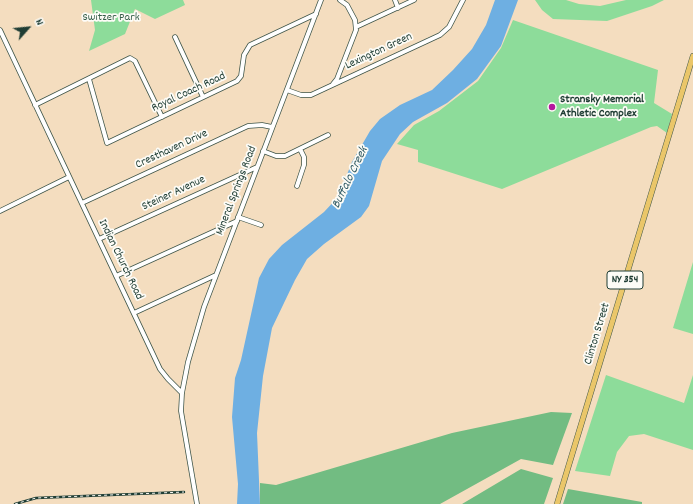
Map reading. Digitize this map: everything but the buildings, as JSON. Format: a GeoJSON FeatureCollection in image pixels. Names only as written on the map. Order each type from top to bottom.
{"type":"FeatureCollection","features":[{"type":"Feature","properties":{"kind":"main road","name":"Clinton Street"},"geometry":{"type":"LineString","coordinates":[[557,504],[693,56]]}},
{"type":"Feature","properties":{"kind":"street","name":"Mineral Springs Road"},"geometry":{"type":"LineString","coordinates":[[182,393],[199,322],[321,0]]}},
{"type":"Feature","properties":{"kind":"street"},"geometry":{"type":"LineString","coordinates":[[331,86],[337,79],[356,27],[355,20],[347,5],[340,0]]}},
{"type":"Feature","properties":{"kind":"street"},"geometry":{"type":"LineString","coordinates":[[395,0],[398,8]]}},
{"type":"Feature","properties":{"kind":"street"},"geometry":{"type":"LineString","coordinates":[[356,27],[414,0]]}},
{"type":"Feature","properties":{"kind":"street","name":"Lexington Green"},"geometry":{"type":"LineString","coordinates":[[287,90],[301,96],[308,96],[440,35],[448,27],[464,0]]}},
{"type":"Feature","properties":{"kind":"street","name":"Royal Coach Road"},"geometry":{"type":"LineString","coordinates":[[89,79],[107,143],[239,79],[245,51],[250,45],[316,13]]}},
{"type":"Feature","properties":{"kind":"street","name":"Indian Church Road"},"geometry":{"type":"LineString","coordinates":[[0,30],[160,369],[168,380],[182,393]]}},
{"type":"Feature","properties":{"kind":"street"},"geometry":{"type":"LineString","coordinates":[[175,37],[203,97]]}},
{"type":"Feature","properties":{"kind":"street"},"geometry":{"type":"LineString","coordinates":[[35,104],[89,79],[128,58],[132,58],[135,61],[162,117]]}},
{"type":"Feature","properties":{"kind":"street","name":"Cresthaven Drive"},"geometry":{"type":"LineString","coordinates":[[82,203],[248,126],[262,125],[272,128]]}},
{"type":"Feature","properties":{"kind":"street"},"geometry":{"type":"LineString","coordinates":[[263,151],[280,156],[300,149],[328,135]]}},
{"type":"Feature","properties":{"kind":"street"},"geometry":{"type":"LineString","coordinates":[[297,186],[304,165],[304,157],[300,149]]}},
{"type":"Feature","properties":{"kind":"street","name":"Steiner Avenue"},"geometry":{"type":"LineString","coordinates":[[99,239],[257,167]]}},
{"type":"Feature","properties":{"kind":"street"},"geometry":{"type":"LineString","coordinates":[[0,211],[69,177]]}},
{"type":"Feature","properties":{"kind":"street"},"geometry":{"type":"LineString","coordinates":[[116,276],[237,219],[261,225]]}},
{"type":"Feature","properties":{"kind":"street"},"geometry":{"type":"LineString","coordinates":[[134,313],[216,275]]}},
{"type":"Feature","properties":{"kind":"street"},"geometry":{"type":"LineString","coordinates":[[182,393],[182,418],[197,504]]}},
{"type":"Feature","properties":{"kind":"green space","name":"Switzer Park"},"geometry":{"type":"Polygon","coordinates":[[[91,0],[183,0],[185,5],[155,19],[135,9],[125,34],[89,51],[95,30],[91,0]]]}},
{"type":"Feature","properties":{"kind":"green space"},"geometry":{"type":"Polygon","coordinates":[[[535,0],[566,0],[579,4],[600,6],[626,0],[664,0],[652,6],[607,21],[553,19],[542,10],[535,0]]]}},
{"type":"Feature","properties":{"kind":"green space","name":"Stransky Memorial Athletic Complex"},"geometry":{"type":"Polygon","coordinates":[[[513,20],[658,70],[654,103],[672,114],[667,133],[657,126],[651,127],[502,189],[418,162],[418,150],[397,144],[414,125],[439,111],[478,81],[501,48],[513,20]]]}},
{"type":"Feature","properties":{"kind":"green space"},"geometry":{"type":"Polygon","coordinates":[[[693,262],[693,334],[673,328],[693,262]]]}},
{"type":"Feature","properties":{"kind":"green space"},"geometry":{"type":"Polygon","coordinates":[[[606,375],[684,403],[693,375],[693,450],[644,434],[629,436],[617,452],[610,476],[575,471],[606,375]]]}},
{"type":"Feature","properties":{"kind":"green space"},"geometry":{"type":"Polygon","coordinates":[[[551,412],[572,413],[553,465],[521,459],[440,504],[260,504],[260,483],[276,485],[452,433],[551,412]]]}},
{"type":"Feature","properties":{"kind":"green space"},"geometry":{"type":"Polygon","coordinates":[[[521,469],[553,478],[544,504],[462,504],[521,469]]]}},
{"type":"Feature","properties":{"kind":"green space"},"geometry":{"type":"Polygon","coordinates":[[[568,489],[642,502],[642,504],[563,504],[568,489]]]}},
{"type":"Feature","properties":{"kind":"water","name":"Buffalo Creek"},"geometry":{"type":"Polygon","coordinates":[[[495,0],[518,0],[501,46],[477,79],[447,103],[413,122],[400,134],[382,161],[369,206],[361,217],[324,244],[307,259],[295,280],[272,328],[263,376],[257,433],[260,504],[237,504],[238,484],[232,417],[235,378],[241,360],[259,278],[269,259],[282,245],[324,212],[338,197],[352,162],[370,131],[380,119],[400,105],[432,90],[472,49],[486,25],[495,0]]]}},
{"type":"Feature","properties":{"kind":"railway"},"geometry":{"type":"LineString","coordinates":[[15,504],[36,498],[184,492]]}},
{"type":"Feature","properties":{"kind":"place","name":"Stransky Memorial Athletic Complex"},"geometry":{"type":"Point","coordinates":[552,107]}}]}
